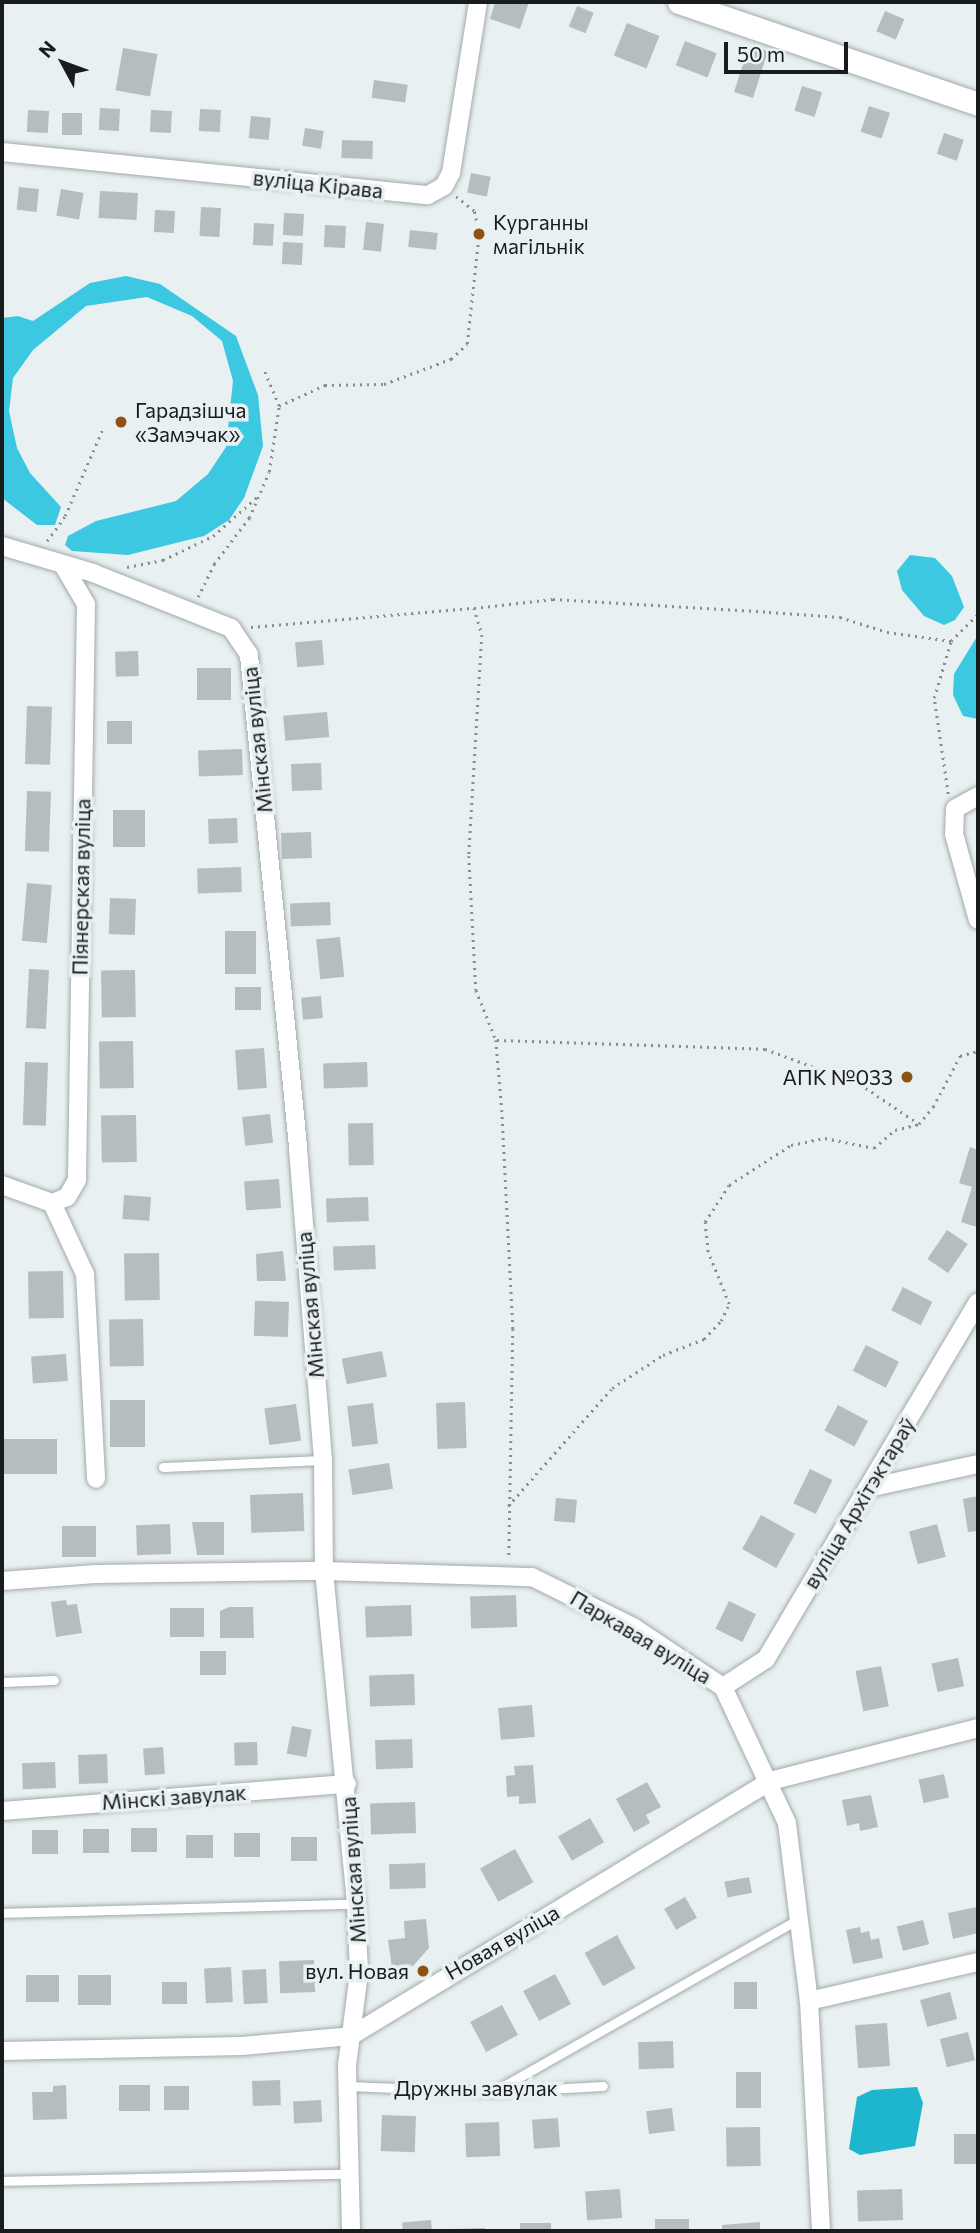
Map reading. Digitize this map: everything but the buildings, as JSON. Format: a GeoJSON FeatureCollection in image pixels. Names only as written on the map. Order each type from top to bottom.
{"type":"FeatureCollection","features":[{"type":"Feature","properties":{"kind":"street"},"geometry":{"type":"LineString","coordinates":[[444,186],[451,173],[478,2]]}},
{"type":"Feature","properties":{"kind":"street"},"geometry":{"type":"LineString","coordinates":[[680,2],[978,104]]}},
{"type":"Feature","properties":{"kind":"street","name":"вуліца Кірава"},"geometry":{"type":"LineString","coordinates":[[2,152],[428,195],[444,186]]}},
{"type":"Feature","properties":{"kind":"street"},"geometry":{"type":"LineString","coordinates":[[2,546],[38,554],[63,565],[93,573],[232,628]]}},
{"type":"Feature","properties":{"kind":"street","name":"Піянерская вуліца"},"geometry":{"type":"LineString","coordinates":[[52,1203],[67,1197],[77,1180],[86,604],[63,565]]}},
{"type":"Feature","properties":{"kind":"street","name":"Мінская вуліца"},"geometry":{"type":"LineString","coordinates":[[232,628],[249,655],[323,1460],[324,1571],[347,1784],[356,1904],[359,1973],[351,2036],[349,2086],[351,2231]]}},
{"type":"Feature","properties":{"kind":"street"},"geometry":{"type":"LineString","coordinates":[[978,796],[955,809],[954,834],[978,920]]}},
{"type":"Feature","properties":{"kind":"street"},"geometry":{"type":"LineString","coordinates":[[2,1185],[52,1203],[85,1274],[96,1479]]}},
{"type":"Feature","properties":{"kind":"street","name":"вуліца Архітэктараў"},"geometry":{"type":"LineString","coordinates":[[723,1687],[766,1659],[978,1303]]}},
{"type":"Feature","properties":{"kind":"street"},"geometry":{"type":"LineString","coordinates":[[868,1488],[978,1464]]}},
{"type":"Feature","properties":{"kind":"street","name":"Паркавая вуліца"},"geometry":{"type":"LineString","coordinates":[[2,1581],[96,1574],[324,1571],[532,1577],[556,1586],[633,1627],[723,1687],[770,1781],[787,1823],[801,1918],[809,2001],[821,2231]]}},
{"type":"Feature","properties":{"kind":"street","name":"Новая вуліца"},"geometry":{"type":"LineString","coordinates":[[2,2051],[242,2046],[351,2036],[770,1781],[978,1728]]}},
{"type":"Feature","properties":{"kind":"street","name":"Мінскі завулак"},"geometry":{"type":"LineString","coordinates":[[2,1811],[347,1784]]}},
{"type":"Feature","properties":{"kind":"street"},"geometry":{"type":"LineString","coordinates":[[809,2001],[978,1962]]}},
{"type":"Feature","properties":{"kind":"lane"},"geometry":{"type":"LineString","coordinates":[[163,1467],[323,1460]]}},
{"type":"Feature","properties":{"kind":"lane"},"geometry":{"type":"LineString","coordinates":[[2,1682],[54,1680]]}},
{"type":"Feature","properties":{"kind":"lane"},"geometry":{"type":"LineString","coordinates":[[2,1913],[356,1904]]}},
{"type":"Feature","properties":{"kind":"lane"},"geometry":{"type":"LineString","coordinates":[[493,2092],[801,1918]]}},
{"type":"Feature","properties":{"kind":"lane","name":"Дружны завулак"},"geometry":{"type":"LineString","coordinates":[[349,2086],[493,2092],[603,2086]]}},
{"type":"Feature","properties":{"kind":"lane"},"geometry":{"type":"LineString","coordinates":[[2,2181],[350,2174]]}},
{"type":"Feature","properties":{"kind":"path"},"geometry":{"type":"LineString","coordinates":[[279,406],[326,385],[384,384],[451,359],[467,344],[479,234],[474,211],[444,186]]}},
{"type":"Feature","properties":{"kind":"path"},"geometry":{"type":"LineString","coordinates":[[191,612],[214,565],[249,518],[269,472],[279,406],[264,370]]}},
{"type":"Feature","properties":{"kind":"path"},"geometry":{"type":"LineString","coordinates":[[38,554],[65,516],[103,428]]}},
{"type":"Feature","properties":{"kind":"path"},"geometry":{"type":"LineString","coordinates":[[93,573],[163,560],[213,536],[259,496]]}},
{"type":"Feature","properties":{"kind":"path"},"geometry":{"type":"LineString","coordinates":[[232,628],[553,599],[840,617],[887,632],[951,641]]}},
{"type":"Feature","properties":{"kind":"path"},"geometry":{"type":"LineString","coordinates":[[474,608],[482,635],[469,856],[476,990],[496,1040],[513,1329],[508,1506],[509,1576]]}},
{"type":"Feature","properties":{"kind":"path"},"geometry":{"type":"LineString","coordinates":[[955,809],[943,785],[934,708],[951,641],[978,614]]}},
{"type":"Feature","properties":{"kind":"path"},"geometry":{"type":"LineString","coordinates":[[496,1040],[765,1049],[860,1084],[919,1124]]}},
{"type":"Feature","properties":{"kind":"path"},"geometry":{"type":"LineString","coordinates":[[508,1506],[612,1388],[663,1355],[704,1339],[721,1321],[729,1304],[708,1252],[705,1222],[729,1185],[791,1145],[825,1138],[874,1148],[895,1130],[919,1124],[933,1107],[960,1056],[978,1051]]}},
{"type":"Feature","properties":{"kind":"shaded area"},"geometry":{"type":"Polygon","coordinates":[[[126,276],[160,284],[236,336],[258,395],[263,446],[244,498],[229,520],[204,536],[128,555],[72,551],[65,545],[68,536],[96,521],[176,501],[208,474],[226,447],[233,381],[222,341],[192,316],[147,297],[86,306],[33,350],[13,378],[9,411],[17,448],[30,473],[61,507],[55,525],[37,525],[2,498],[2,318],[18,316],[33,321],[90,283],[126,276]]]}},
{"type":"Feature","properties":{"kind":"shaded area"},"geometry":{"type":"Polygon","coordinates":[[[910,555],[935,558],[952,576],[964,607],[955,620],[944,625],[924,616],[902,590],[897,571],[910,555]]]}},
{"type":"Feature","properties":{"kind":"shaded area"},"geometry":{"type":"Polygon","coordinates":[[[978,635],[978,719],[963,716],[953,695],[954,674],[978,635]]]}},
{"type":"Feature","properties":{"kind":"shaded area"},"geometry":{"type":"Polygon","coordinates":[[[917,2087],[923,2103],[915,2146],[860,2155],[849,2149],[857,2097],[872,2090],[917,2087]]]}},
{"type":"Feature","properties":{"kind":"place","name":"Курганны магільнік"},"geometry":{"type":"Point","coordinates":[479,234]}},
{"type":"Feature","properties":{"kind":"place","name":"Гарадзішча «Замэчак»"},"geometry":{"type":"Point","coordinates":[121,422]}},
{"type":"Feature","properties":{"kind":"place","name":"АПК №033"},"geometry":{"type":"Point","coordinates":[907,1077]}},
{"type":"Feature","properties":{"kind":"place","name":"вул. Новая"},"geometry":{"type":"Point","coordinates":[423,1971]}}]}
